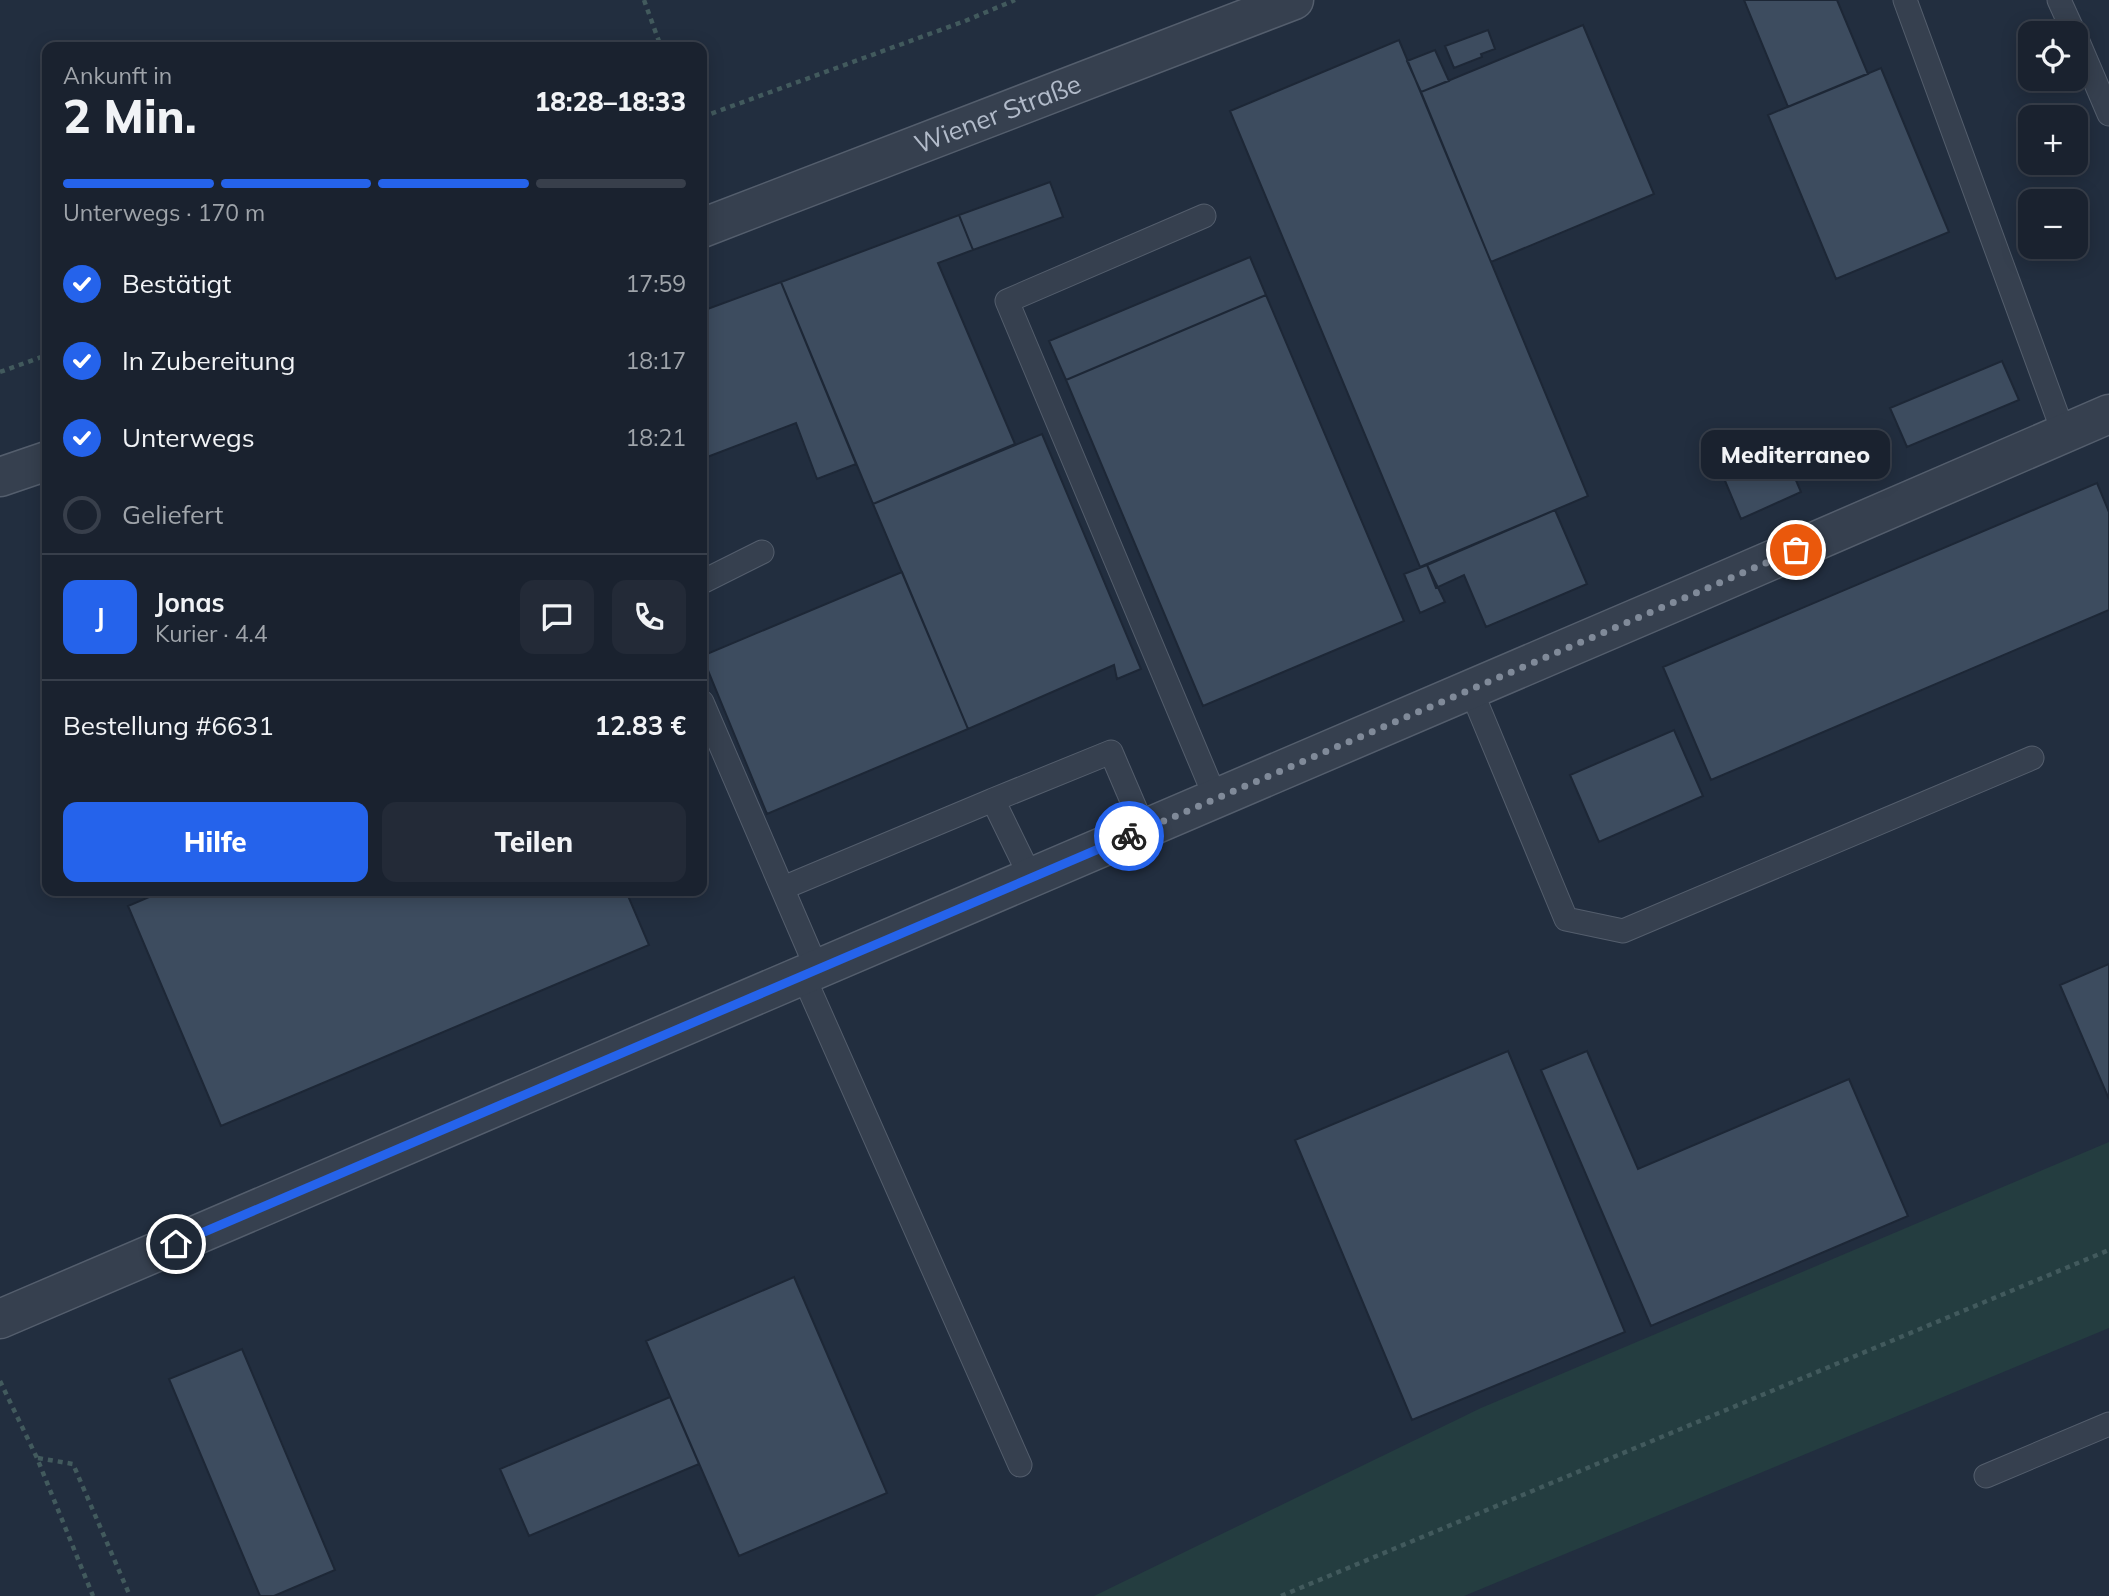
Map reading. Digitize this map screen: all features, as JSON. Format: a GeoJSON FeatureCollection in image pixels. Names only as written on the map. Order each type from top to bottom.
{"type":"FeatureCollection","features":[{"type":"Feature","properties":{"kind":"street","name":"Wiener Straße"},"geometry":{"type":"LineString","coordinates":[[707,226],[1294,0]]}},
{"type":"Feature","properties":{"kind":"street"},"geometry":{"type":"LineString","coordinates":[[0,1319],[2109,414]]}},
{"type":"Feature","properties":{"kind":"street"},"geometry":{"type":"LineString","coordinates":[[0,477],[42,463]]}},
{"type":"Feature","properties":{"kind":"lane"},"geometry":{"type":"LineString","coordinates":[[1905,0],[2064,434]]}},
{"type":"Feature","properties":{"kind":"lane"},"geometry":{"type":"LineString","coordinates":[[2059,0],[2069,21]]}},
{"type":"Feature","properties":{"kind":"lane"},"geometry":{"type":"LineString","coordinates":[[2088,65],[2109,114]]}},
{"type":"Feature","properties":{"kind":"lane"},"geometry":{"type":"LineString","coordinates":[[1204,216],[1007,300],[1216,799]]}},
{"type":"Feature","properties":{"kind":"lane"},"geometry":{"type":"LineString","coordinates":[[707,580],[762,552]]}},
{"type":"Feature","properties":{"kind":"lane"},"geometry":{"type":"LineString","coordinates":[[1471,690],[1566,919],[1623,931],[2032,758]]}},
{"type":"Feature","properties":{"kind":"lane"},"geometry":{"type":"LineString","coordinates":[[707,713],[783,887],[810,972],[1020,1465]]}},
{"type":"Feature","properties":{"kind":"lane"},"geometry":{"type":"LineString","coordinates":[[783,887],[1111,752],[1144,830]]}},
{"type":"Feature","properties":{"kind":"lane"},"geometry":{"type":"LineString","coordinates":[[993,800],[1031,878]]}},
{"type":"Feature","properties":{"kind":"lane"},"geometry":{"type":"LineString","coordinates":[[1986,1476],[2109,1424]]}},
{"type":"Feature","properties":{"kind":"path"},"geometry":{"type":"LineString","coordinates":[[644,0],[659,42]]}},
{"type":"Feature","properties":{"kind":"path"},"geometry":{"type":"LineString","coordinates":[[707,115],[952,26],[1015,0]]}},
{"type":"Feature","properties":{"kind":"path"},"geometry":{"type":"LineString","coordinates":[[0,372],[42,357]]}},
{"type":"Feature","properties":{"kind":"path"},"geometry":{"type":"LineString","coordinates":[[1281,1596],[2109,1250]]}},
{"type":"Feature","properties":{"kind":"path"},"geometry":{"type":"LineString","coordinates":[[0,1381],[37,1458],[93,1596]]}},
{"type":"Feature","properties":{"kind":"path"},"geometry":{"type":"LineString","coordinates":[[37,1458],[74,1464],[130,1596]]}},
{"type":"Feature","properties":{"kind":"green space"},"geometry":{"type":"Polygon","coordinates":[[[2109,1142],[2109,1328],[1464,1596],[1094,1596],[1481,1408],[2109,1142]]]}},
{"type":"Feature","properties":{"kind":"building"},"geometry":{"type":"Polygon","coordinates":[[[1744,0],[1837,0],[1868,74],[1788,107],[1744,0]]]}},
{"type":"Feature","properties":{"kind":"building"},"geometry":{"type":"Polygon","coordinates":[[[1583,25],[1654,194],[1491,262],[1421,92],[1583,25]]]}},
{"type":"Feature","properties":{"kind":"building"},"geometry":{"type":"Polygon","coordinates":[[[1488,30],[1495,49],[1454,68],[1445,46],[1488,30]]]}},
{"type":"Feature","properties":{"kind":"building"},"geometry":{"type":"Polygon","coordinates":[[[1399,40],[1588,496],[1420,567],[1230,111],[1399,40]]]}},
{"type":"Feature","properties":{"kind":"building"},"geometry":{"type":"Polygon","coordinates":[[[1435,50],[1449,81],[1421,92],[1407,61],[1435,50]]]}},
{"type":"Feature","properties":{"kind":"building"},"geometry":{"type":"Polygon","coordinates":[[[1881,68],[1949,232],[1836,279],[1768,115],[1881,68]]]}},
{"type":"Feature","properties":{"kind":"building"},"geometry":{"type":"Polygon","coordinates":[[[1050,182],[1063,217],[973,250],[959,215],[1050,182]]]}},
{"type":"Feature","properties":{"kind":"building"},"geometry":{"type":"Polygon","coordinates":[[[959,215],[973,250],[938,263],[1015,444],[873,504],[781,282],[959,215]]]}},
{"type":"Feature","properties":{"kind":"building"},"geometry":{"type":"Polygon","coordinates":[[[1250,257],[1266,295],[1066,380],[1049,341],[1250,257]]]}},
{"type":"Feature","properties":{"kind":"building"},"geometry":{"type":"Polygon","coordinates":[[[781,282],[856,464],[817,479],[796,423],[707,457],[707,309],[781,282]]]}},
{"type":"Feature","properties":{"kind":"building"},"geometry":{"type":"Polygon","coordinates":[[[1266,295],[1404,621],[1203,706],[1066,380],[1266,295]]]}},
{"type":"Feature","properties":{"kind":"building"},"geometry":{"type":"Polygon","coordinates":[[[2002,361],[2019,400],[1907,447],[1890,408],[2002,361]]]}},
{"type":"Feature","properties":{"kind":"building"},"geometry":{"type":"Polygon","coordinates":[[[1042,434],[1141,669],[1117,679],[1114,665],[968,729],[873,504],[1042,434]]]}},
{"type":"Feature","properties":{"kind":"building"},"geometry":{"type":"Polygon","coordinates":[[[1783,450],[1801,492],[1741,519],[1723,476],[1783,450]]]}},
{"type":"Feature","properties":{"kind":"building"},"geometry":{"type":"Polygon","coordinates":[[[2097,483],[2109,512],[2109,610],[1711,780],[1663,667],[2097,483]]]}},
{"type":"Feature","properties":{"kind":"building"},"geometry":{"type":"Polygon","coordinates":[[[1555,510],[1587,584],[1486,627],[1464,575],[1436,588],[1427,565],[1555,510]]]}},
{"type":"Feature","properties":{"kind":"building"},"geometry":{"type":"Polygon","coordinates":[[[1427,565],[1445,602],[1420,613],[1404,574],[1427,565]]]}},
{"type":"Feature","properties":{"kind":"building"},"geometry":{"type":"Polygon","coordinates":[[[902,572],[968,729],[767,814],[707,668],[707,654],[902,572]]]}},
{"type":"Feature","properties":{"kind":"building"},"geometry":{"type":"Polygon","coordinates":[[[1674,730],[1703,796],[1599,842],[1570,775],[1674,730]]]}},
{"type":"Feature","properties":{"kind":"building"},"geometry":{"type":"Polygon","coordinates":[[[151,896],[628,896],[649,945],[221,1126],[128,906],[151,896]]]}},
{"type":"Feature","properties":{"kind":"building"},"geometry":{"type":"Polygon","coordinates":[[[2109,964],[2109,1099],[2060,985],[2109,964]]]}},
{"type":"Feature","properties":{"kind":"building"},"geometry":{"type":"Polygon","coordinates":[[[1508,1051],[1625,1332],[1412,1420],[1295,1140],[1508,1051]]]}},
{"type":"Feature","properties":{"kind":"building"},"geometry":{"type":"Polygon","coordinates":[[[1587,1051],[1638,1169],[1849,1079],[1908,1216],[1651,1326],[1541,1070],[1587,1051]]]}},
{"type":"Feature","properties":{"kind":"building"},"geometry":{"type":"Polygon","coordinates":[[[794,1277],[887,1493],[739,1556],[646,1341],[794,1277]]]}},
{"type":"Feature","properties":{"kind":"building"},"geometry":{"type":"Polygon","coordinates":[[[242,1349],[335,1570],[274,1596],[260,1596],[169,1379],[242,1349]]]}},
{"type":"Feature","properties":{"kind":"building"},"geometry":{"type":"Polygon","coordinates":[[[670,1397],[699,1464],[529,1536],[500,1469],[670,1397]]]}},
{"type":"Feature","properties":{"kind":"way so far"},"geometry":{"type":"LineString","coordinates":[[1129,836],[1796,550]]}},
{"type":"Feature","properties":{"kind":"place","name":"Mediterraneo"},"geometry":{"type":"Point","coordinates":[1796,550]}},
{"type":"Feature","properties":{"kind":"route"},"geometry":{"type":"LineString","coordinates":[[176,1244],[1129,836]]}}]}
